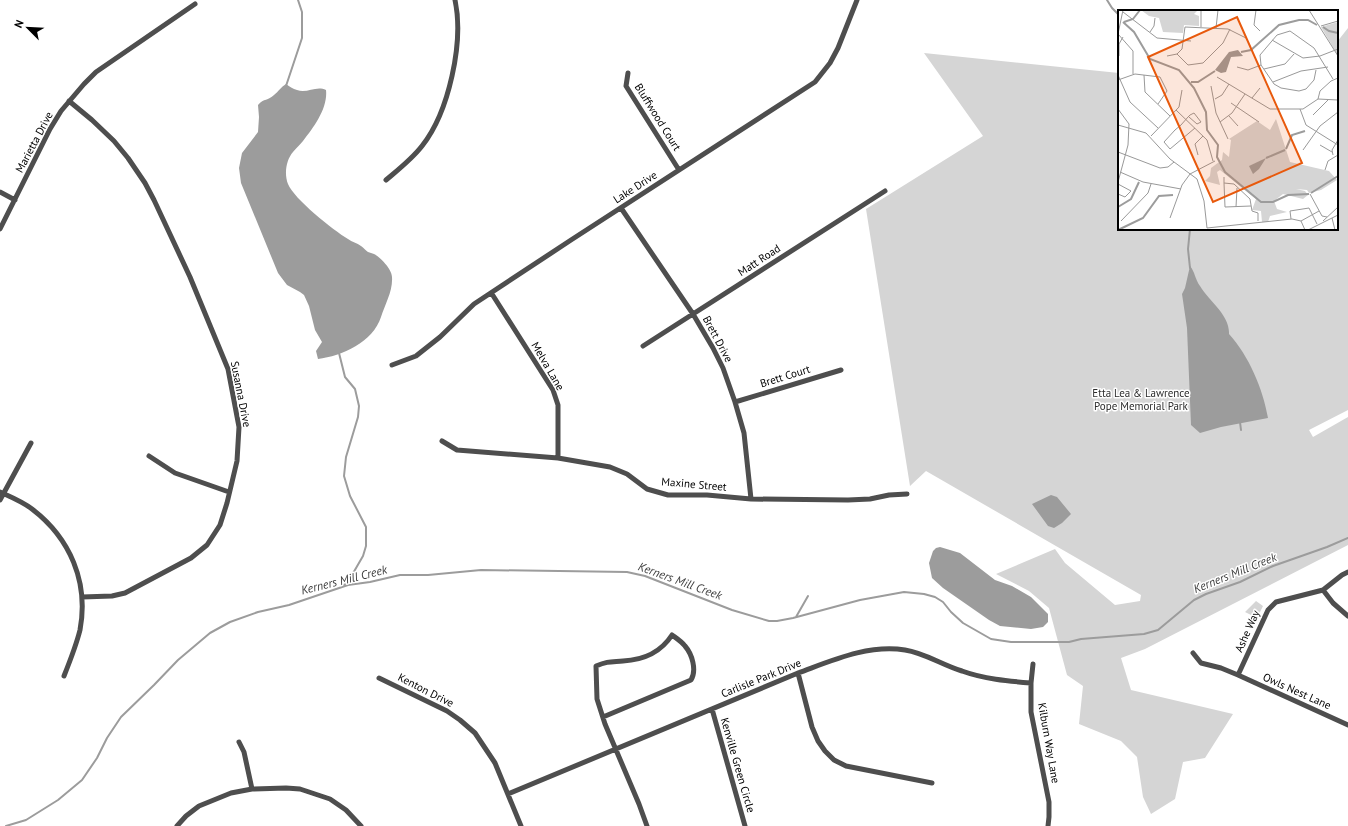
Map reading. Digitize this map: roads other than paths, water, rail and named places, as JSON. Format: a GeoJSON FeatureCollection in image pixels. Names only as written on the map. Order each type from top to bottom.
{"type":"FeatureCollection","features":[{"type":"Feature","properties":{"kind":"street"},"geometry":{"type":"LineString","coordinates":[[386,180],[423,146],[435,124],[445,100],[456,53],[458,19],[455,0]]}},
{"type":"Feature","properties":{"kind":"street","name":"Lake Drive"},"geometry":{"type":"LineString","coordinates":[[392,365],[416,356],[440,337],[474,304],[492,294],[815,82],[826,69],[838,48],[857,0]]}},
{"type":"Feature","properties":{"kind":"street","name":"Marietta Drive"},"geometry":{"type":"LineString","coordinates":[[0,229],[50,129],[69,101],[96,72],[195,4]]}},
{"type":"Feature","properties":{"kind":"street","name":"Bluffwood Court"},"geometry":{"type":"LineString","coordinates":[[628,73],[626,86],[679,170]]}},
{"type":"Feature","properties":{"kind":"street","name":"Susanna Drive"},"geometry":{"type":"LineString","coordinates":[[69,101],[114,141],[145,183],[190,277],[220,348],[228,369],[239,427],[237,461],[220,525],[207,545],[191,558],[125,593],[112,596],[82,597]]}},
{"type":"Feature","properties":{"kind":"street","name":"Matt Road"},"geometry":{"type":"LineString","coordinates":[[643,346],[885,191]]}},
{"type":"Feature","properties":{"kind":"street"},"geometry":{"type":"LineString","coordinates":[[0,192],[15,200]]}},
{"type":"Feature","properties":{"kind":"street","name":"Brett Drive"},"geometry":{"type":"LineString","coordinates":[[622,208],[693,314],[713,348],[722,368],[735,402],[744,433],[751,499]]}},
{"type":"Feature","properties":{"kind":"street","name":"Melva Lane"},"geometry":{"type":"LineString","coordinates":[[492,294],[553,390],[558,405],[558,458]]}},
{"type":"Feature","properties":{"kind":"street","name":"Brett Court"},"geometry":{"type":"LineString","coordinates":[[735,402],[841,370]]}},
{"type":"Feature","properties":{"kind":"street","name":"Maxine Street"},"geometry":{"type":"LineString","coordinates":[[442,441],[457,450],[558,458],[610,467],[627,474],[647,489],[668,495],[707,495],[751,499],[870,499],[889,495],[907,494]]}},
{"type":"Feature","properties":{"kind":"street"},"geometry":{"type":"LineString","coordinates":[[0,500],[2,493],[31,443]]}},
{"type":"Feature","properties":{"kind":"street"},"geometry":{"type":"LineString","coordinates":[[149,456],[175,473],[228,492]]}},
{"type":"Feature","properties":{"kind":"street"},"geometry":{"type":"LineString","coordinates":[[2,493],[31,508],[58,533],[68,549],[74,564],[82,597],[80,628],[64,676]]}},
{"type":"Feature","properties":{"kind":"street","name":"Ashe Way"},"geometry":{"type":"LineString","coordinates":[[1238,675],[1268,610],[1276,602],[1323,590],[1342,574],[1348,572]]}},
{"type":"Feature","properties":{"kind":"street"},"geometry":{"type":"LineString","coordinates":[[1323,590],[1333,603],[1348,616]]}},
{"type":"Feature","properties":{"kind":"street"},"geometry":{"type":"LineString","coordinates":[[603,717],[691,680],[694,676],[695,670],[685,645],[672,635],[660,650],[643,658],[624,661],[606,661],[596,666],[597,699],[603,717],[646,826]]}},
{"type":"Feature","properties":{"kind":"street","name":"Carlisle Park Drive"},"geometry":{"type":"LineString","coordinates":[[508,794],[798,673],[843,656],[871,650],[904,650],[922,654],[943,664],[978,676],[1031,683]]}},
{"type":"Feature","properties":{"kind":"street"},"geometry":{"type":"LineString","coordinates":[[1194,653],[1201,663],[1221,668],[1238,675]]}},
{"type":"Feature","properties":{"kind":"street","name":"Kilburn Way Lane"},"geometry":{"type":"LineString","coordinates":[[1033,664],[1031,683],[1031,712],[1049,802],[1050,817],[1048,826]]}},
{"type":"Feature","properties":{"kind":"street"},"geometry":{"type":"LineString","coordinates":[[798,673],[812,726],[818,741],[834,760],[846,766],[932,783]]}},
{"type":"Feature","properties":{"kind":"street","name":"Owls Nest Lane"},"geometry":{"type":"LineString","coordinates":[[1238,675],[1348,725]]}},
{"type":"Feature","properties":{"kind":"street","name":"Kenton Drive"},"geometry":{"type":"LineString","coordinates":[[378,678],[447,711],[460,720],[474,733],[494,763],[521,826]]}},
{"type":"Feature","properties":{"kind":"street","name":"Kenville Green Circle"},"geometry":{"type":"LineString","coordinates":[[712,709],[745,826]]}},
{"type":"Feature","properties":{"kind":"street"},"geometry":{"type":"LineString","coordinates":[[239,742],[244,752],[252,789]]}},
{"type":"Feature","properties":{"kind":"street"},"geometry":{"type":"LineString","coordinates":[[177,826],[186,816],[199,806],[231,793],[252,789],[300,789],[311,792],[339,804],[361,826]]}},
{"type":"Feature","properties":{"kind":"waterway"},"geometry":{"type":"LineString","coordinates":[[286,86],[302,38],[302,12],[298,0]]}},
{"type":"Feature","properties":{"kind":"waterway"},"geometry":{"type":"LineString","coordinates":[[1107,0],[1118,14]]}},
{"type":"Feature","properties":{"kind":"waterway"},"geometry":{"type":"LineString","coordinates":[[1190,230],[1188,249],[1190,268]]}},
{"type":"Feature","properties":{"kind":"waterway"},"geometry":{"type":"LineString","coordinates":[[339,353],[345,377],[355,389],[359,406],[358,417],[346,457],[344,476],[350,496],[366,527],[366,546],[363,556],[352,575],[343,586]]}},
{"type":"Feature","properties":{"kind":"waterway"},"geometry":{"type":"LineString","coordinates":[[1240,422],[1241,430]]}},
{"type":"Feature","properties":{"kind":"waterway","name":"Kerners Mill Creek"},"geometry":{"type":"LineString","coordinates":[[6,826],[26,820],[58,800],[82,780],[121,717],[178,660],[210,633],[230,622],[258,612],[289,605],[348,585],[370,582],[400,575],[428,575],[481,570],[627,572],[645,576],[732,610],[769,621],[793,618],[860,600],[904,592],[924,594],[935,597],[943,602],[963,623],[991,639],[1011,642],[1069,642],[1081,639],[1144,634],[1158,630],[1194,600],[1206,594],[1240,582],[1273,566],[1348,538]]}},
{"type":"Feature","properties":{"kind":"waterway"},"geometry":{"type":"LineString","coordinates":[[796,617],[808,596]]}},
{"type":"Feature","properties":{"kind":"park label","name":"Etta Lea & Lawrence Pope Memorial Park"},"geometry":{"type":"Point","coordinates":[1141,399]}}]}
